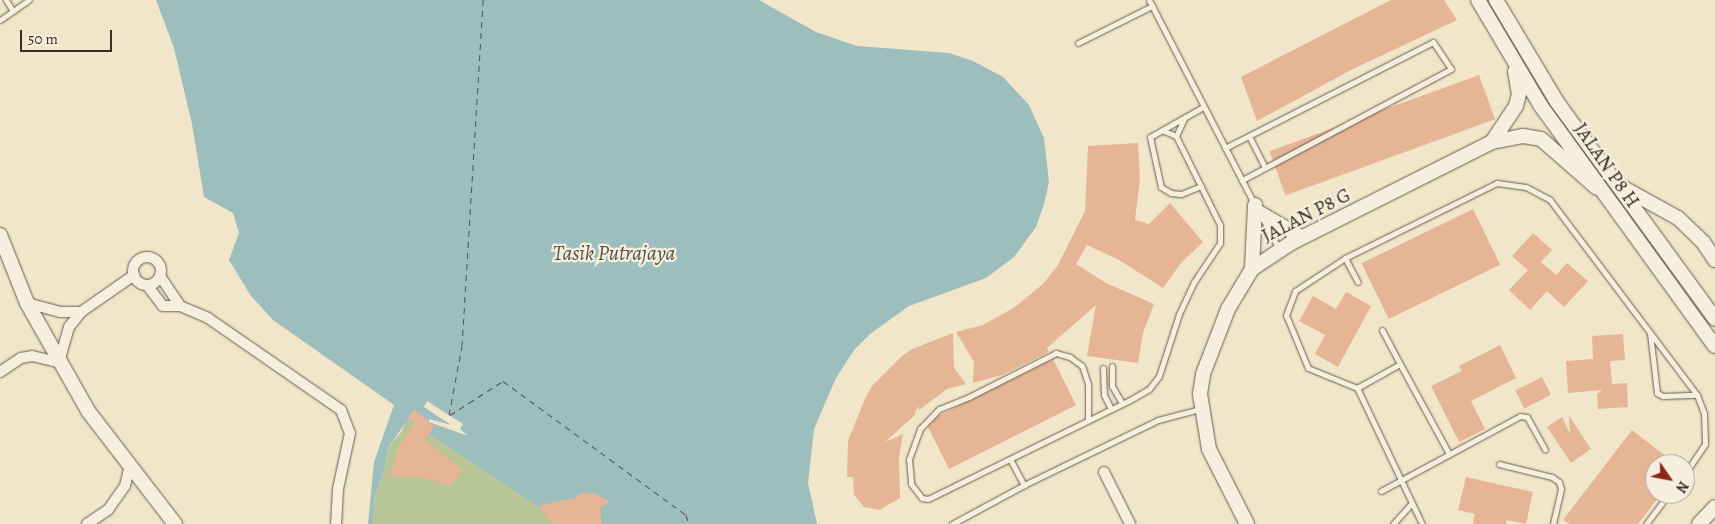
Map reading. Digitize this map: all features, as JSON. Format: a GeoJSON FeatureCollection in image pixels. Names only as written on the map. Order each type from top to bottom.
{"type":"FeatureCollection","features":[{"type":"Feature","properties":{"kind":"street","name":"JALAN P8 H"},"geometry":{"type":"LineString","coordinates":[[1478,0],[1510,57],[1597,188],[1715,346]]}},
{"type":"Feature","properties":{"kind":"street","name":"JALAN P8 H"},"geometry":{"type":"LineString","coordinates":[[1496,0],[1557,102],[1715,319]]}},
{"type":"Feature","properties":{"kind":"street","name":"JALAN P8 G"},"geometry":{"type":"LineString","coordinates":[[1492,142],[1516,106],[1518,77],[1510,57]]}},
{"type":"Feature","properties":{"kind":"street","name":"JALAN P8 G"},"geometry":{"type":"LineString","coordinates":[[1247,524],[1209,449],[1200,409],[1203,374],[1228,309],[1252,269],[1279,250],[1301,238],[1492,142],[1523,136],[1541,139],[1597,188]]}},
{"type":"Feature","properties":{"kind":"street"},"geometry":{"type":"LineString","coordinates":[[1610,177],[1634,196],[1678,218],[1703,242],[1715,260]]}},
{"type":"Feature","properties":{"kind":"street"},"geometry":{"type":"LineString","coordinates":[[1252,269],[1257,209],[1301,238]]}},
{"type":"Feature","properties":{"kind":"street"},"geometry":{"type":"LineString","coordinates":[[0,235],[27,303],[58,362],[88,410],[175,524]]}},
{"type":"Feature","properties":{"kind":"street"},"geometry":{"type":"LineString","coordinates":[[58,362],[68,327],[81,312],[134,275],[135,264],[151,258],[160,265],[160,276],[180,306]]}},
{"type":"Feature","properties":{"kind":"street"},"geometry":{"type":"LineString","coordinates":[[134,275],[163,306],[180,306],[208,318],[341,410],[349,425],[349,442],[338,489],[336,524]]}},
{"type":"Feature","properties":{"kind":"street"},"geometry":{"type":"LineString","coordinates":[[146,286],[160,276]]}},
{"type":"Feature","properties":{"kind":"street"},"geometry":{"type":"LineString","coordinates":[[27,303],[60,312],[81,312]]}},
{"type":"Feature","properties":{"kind":"street"},"geometry":{"type":"LineString","coordinates":[[0,372],[21,358],[32,356],[58,362]]}},
{"type":"Feature","properties":{"kind":"street"},"geometry":{"type":"LineString","coordinates":[[87,524],[108,510],[125,486],[130,464]]}},
{"type":"Feature","properties":{"kind":"street"},"geometry":{"type":"LineString","coordinates":[[1104,472],[1130,524]]}},
{"type":"Feature","properties":{"kind":"street"},"geometry":{"type":"LineString","coordinates":[[1699,524],[1715,507]]}},
{"type":"Feature","properties":{"kind":"lane"},"geometry":{"type":"LineString","coordinates":[[6,0],[13,11]]}},
{"type":"Feature","properties":{"kind":"lane"},"geometry":{"type":"LineString","coordinates":[[0,20],[29,0]]}},
{"type":"Feature","properties":{"kind":"lane"},"geometry":{"type":"LineString","coordinates":[[1149,0],[1279,250]]}},
{"type":"Feature","properties":{"kind":"lane"},"geometry":{"type":"LineString","coordinates":[[1078,43],[1152,6]]}},
{"type":"Feature","properties":{"kind":"lane"},"geometry":{"type":"LineString","coordinates":[[1225,148],[1433,42],[1451,69],[1264,166],[1242,180]]}},
{"type":"Feature","properties":{"kind":"lane"},"geometry":{"type":"LineString","coordinates":[[1201,186],[1181,194],[1171,193],[1161,187],[1150,137],[1203,107]]}},
{"type":"Feature","properties":{"kind":"lane"},"geometry":{"type":"LineString","coordinates":[[1176,136],[1185,117]]}},
{"type":"Feature","properties":{"kind":"lane"},"geometry":{"type":"LineString","coordinates":[[1088,420],[1088,384],[1082,366],[1070,357],[1056,353],[970,397],[939,409],[920,429],[909,459],[912,484],[922,498],[928,499],[1122,404],[1149,388],[1159,376],[1179,314],[1194,282],[1220,243],[1220,225],[1176,136],[1162,130]]}},
{"type":"Feature","properties":{"kind":"lane"},"geometry":{"type":"LineString","coordinates":[[1249,136],[1264,166]]}},
{"type":"Feature","properties":{"kind":"lane"},"geometry":{"type":"LineString","coordinates":[[1422,524],[1357,388],[1308,368],[1286,315],[1295,290],[1345,258],[1497,183],[1526,186],[1550,200],[1697,395],[1704,413],[1705,444],[1695,459]]}},
{"type":"Feature","properties":{"kind":"lane"},"geometry":{"type":"LineString","coordinates":[[1345,258],[1358,282]]}},
{"type":"Feature","properties":{"kind":"lane"},"geometry":{"type":"LineString","coordinates":[[1382,330],[1448,452]]}},
{"type":"Feature","properties":{"kind":"lane"},"geometry":{"type":"LineString","coordinates":[[1650,333],[1657,392],[1663,396],[1697,395]]}},
{"type":"Feature","properties":{"kind":"lane"},"geometry":{"type":"LineString","coordinates":[[1357,388],[1400,364]]}},
{"type":"Feature","properties":{"kind":"lane"},"geometry":{"type":"LineString","coordinates":[[1112,366],[1112,386],[1122,404]]}},
{"type":"Feature","properties":{"kind":"lane"},"geometry":{"type":"LineString","coordinates":[[1103,368],[1104,395],[1110,409]]}},
{"type":"Feature","properties":{"kind":"lane"},"geometry":{"type":"LineString","coordinates":[[952,524],[1024,485],[1158,420],[1200,409]]}},
{"type":"Feature","properties":{"kind":"lane"},"geometry":{"type":"LineString","coordinates":[[1381,490],[1448,452],[1520,416],[1527,417],[1545,449]]}},
{"type":"Feature","properties":{"kind":"lane"},"geometry":{"type":"LineString","coordinates":[[1010,459],[1024,485]]}},
{"type":"Feature","properties":{"kind":"lane"},"geometry":{"type":"LineString","coordinates":[[1499,464],[1552,477],[1559,482],[1561,490],[1553,524]]}},
{"type":"Feature","properties":{"kind":"lane"},"geometry":{"type":"LineString","coordinates":[[1392,524],[1411,504]]}},
{"type":"Feature","properties":{"kind":"lane"},"geometry":{"type":"LineString","coordinates":[[1646,524],[1661,504]]}},
{"type":"Feature","properties":{"kind":"green space"},"geometry":{"type":"Polygon","coordinates":[[[407,419],[564,524],[373,524],[375,493],[382,479],[389,446],[402,431],[407,419]]]}},
{"type":"Feature","properties":{"kind":"water","name":"Tasik Putrajaya"},"geometry":{"type":"Polygon","coordinates":[[[156,0],[759,0],[816,32],[857,46],[949,53],[973,61],[1003,77],[1029,105],[1044,138],[1049,182],[1036,227],[1014,257],[986,278],[909,306],[870,334],[854,350],[836,378],[814,429],[808,483],[817,524],[564,524],[408,420],[389,446],[382,479],[375,494],[373,524],[368,524],[374,462],[394,405],[273,320],[251,296],[229,260],[239,233],[233,213],[204,197],[192,124],[174,48],[156,0]]]}},
{"type":"Feature","properties":{"kind":"pier"},"geometry":{"type":"Polygon","coordinates":[[[427,401],[463,424],[460,429],[468,436],[429,422],[429,419],[451,425],[424,407],[427,401]]]}},
{"type":"Feature","properties":{"kind":"building"},"geometry":{"type":"Polygon","coordinates":[[[1391,0],[1444,0],[1457,20],[1351,70],[1257,121],[1241,77],[1391,0]]]}},
{"type":"Feature","properties":{"kind":"building"},"geometry":{"type":"Polygon","coordinates":[[[1479,75],[1495,119],[1286,195],[1269,151],[1479,75]]]}},
{"type":"Feature","properties":{"kind":"building"},"geometry":{"type":"Polygon","coordinates":[[[1138,143],[1140,179],[1135,220],[1149,224],[1170,203],[1203,242],[1181,263],[1163,288],[1119,260],[1087,245],[1076,264],[1106,283],[1154,304],[1143,333],[1138,363],[1087,356],[1096,305],[1047,348],[1049,352],[1002,375],[973,383],[974,362],[956,332],[983,325],[1015,307],[1043,284],[1058,265],[1085,211],[1088,146],[1138,143]]]}},
{"type":"Feature","properties":{"kind":"building"},"geometry":{"type":"Polygon","coordinates":[[[1473,209],[1500,265],[1389,319],[1362,263],[1473,209]]]}},
{"type":"Feature","properties":{"kind":"building"},"geometry":{"type":"Polygon","coordinates":[[[1533,233],[1552,250],[1541,262],[1556,275],[1567,263],[1588,281],[1564,307],[1547,291],[1530,310],[1509,290],[1528,270],[1512,256],[1533,233]]]}},
{"type":"Feature","properties":{"kind":"building"},"geometry":{"type":"Polygon","coordinates":[[[1346,292],[1371,306],[1338,367],[1315,354],[1325,335],[1299,321],[1313,296],[1336,309],[1346,292]]]}},
{"type":"Feature","properties":{"kind":"building"},"geometry":{"type":"Polygon","coordinates":[[[953,333],[954,368],[966,384],[947,389],[919,410],[918,406],[914,416],[885,442],[903,434],[899,457],[900,498],[879,510],[864,507],[854,495],[853,477],[847,477],[848,441],[864,401],[872,386],[902,356],[912,349],[953,333]]]}},
{"type":"Feature","properties":{"kind":"building"},"geometry":{"type":"Polygon","coordinates":[[[1623,334],[1625,360],[1610,361],[1612,384],[1627,383],[1628,407],[1598,409],[1597,394],[1602,390],[1568,393],[1566,361],[1593,359],[1592,336],[1623,334]]]}},
{"type":"Feature","properties":{"kind":"building"},"geometry":{"type":"Polygon","coordinates":[[[1500,345],[1516,378],[1471,401],[1485,429],[1459,442],[1431,386],[1462,371],[1459,366],[1500,345]]]}},
{"type":"Feature","properties":{"kind":"building"},"geometry":{"type":"Polygon","coordinates":[[[1053,359],[1076,405],[949,469],[928,427],[938,416],[1053,359]]]}},
{"type":"Feature","properties":{"kind":"building"},"geometry":{"type":"Polygon","coordinates":[[[1542,377],[1551,395],[1524,408],[1515,391],[1542,377]]]}},
{"type":"Feature","properties":{"kind":"building"},"geometry":{"type":"Polygon","coordinates":[[[414,409],[434,426],[425,441],[463,470],[450,485],[419,477],[390,476],[398,448],[415,423],[408,419],[414,409]]]}},
{"type":"Feature","properties":{"kind":"building"},"geometry":{"type":"Polygon","coordinates":[[[1569,416],[1591,449],[1571,463],[1547,427],[1562,417],[1570,434],[1569,416]]]}},
{"type":"Feature","properties":{"kind":"building"},"geometry":{"type":"Polygon","coordinates":[[[1632,430],[1663,454],[1645,454],[1645,504],[1653,504],[1638,524],[1569,524],[1563,520],[1632,430]]]}},
{"type":"Feature","properties":{"kind":"building"},"geometry":{"type":"Polygon","coordinates":[[[1466,477],[1533,492],[1526,524],[1507,520],[1506,524],[1473,524],[1475,514],[1458,510],[1466,477]]]}},
{"type":"Feature","properties":{"kind":"building"},"geometry":{"type":"Polygon","coordinates":[[[581,493],[596,494],[610,502],[600,508],[602,524],[552,524],[542,511],[540,505],[575,498],[581,493]]]}},
{"type":"Feature","properties":{"kind":"ferry route"},"geometry":{"type":"LineString","coordinates":[[449,415],[462,346],[483,0]]}},
{"type":"Feature","properties":{"kind":"ferry route"},"geometry":{"type":"LineString","coordinates":[[450,415],[503,381],[686,515],[689,524]]}}]}
